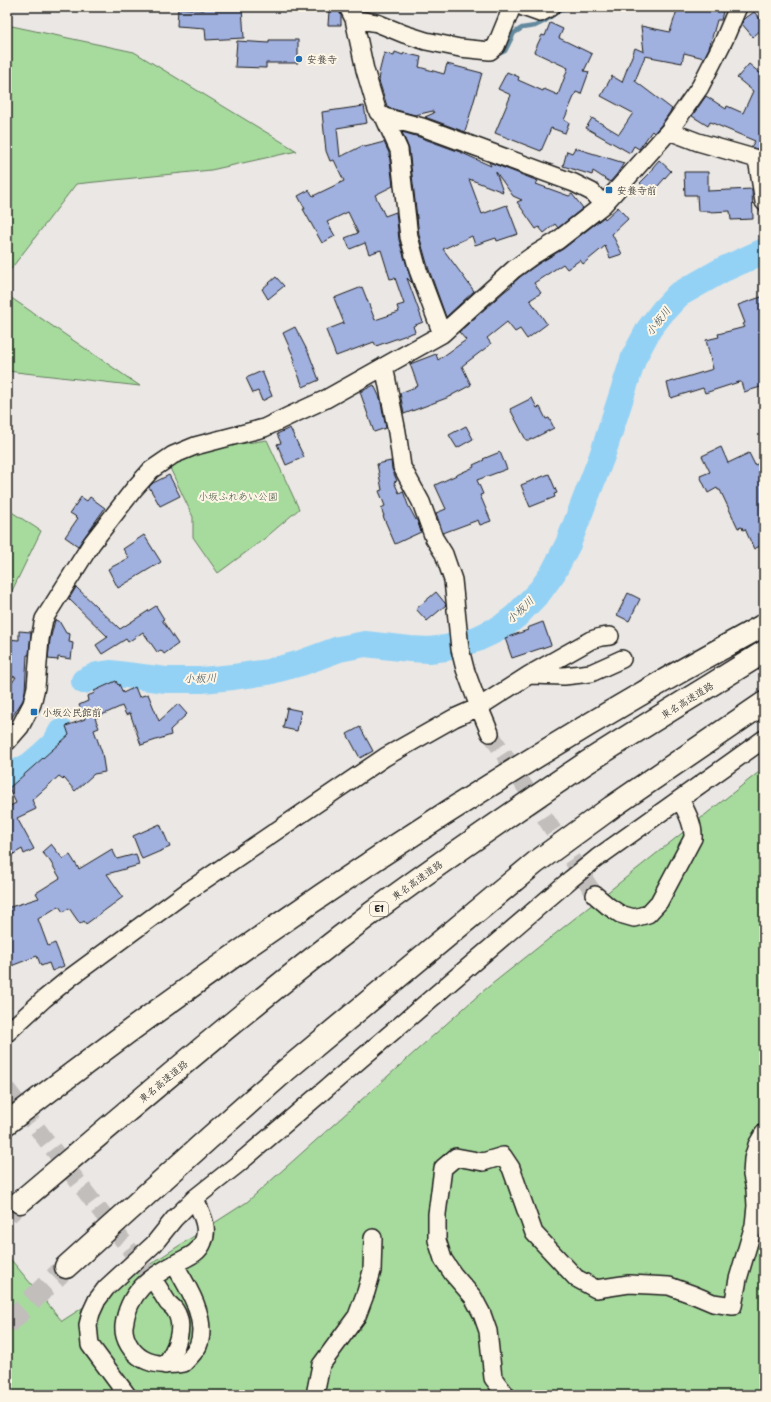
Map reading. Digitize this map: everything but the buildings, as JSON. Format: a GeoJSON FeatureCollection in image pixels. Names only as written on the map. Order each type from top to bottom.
{"type":"FeatureCollection","features":[{"type":"Feature","properties":{"kind":"highway"},"geometry":{"type":"LineString","coordinates":[[7,1123],[86,1063],[234,956],[308,904],[429,824],[563,740],[642,693],[764,625]]}},
{"type":"Feature","properties":{"kind":"highway","name":"東名高速道路"},"geometry":{"type":"LineString","coordinates":[[20,1202],[238,1018],[365,918],[473,840],[588,762],[764,652]]}},
{"type":"Feature","properties":{"kind":"highway"},"geometry":{"type":"LineString","coordinates":[[66,1267],[285,1071],[535,864],[612,807],[764,703]]}},
{"type":"Feature","properties":{"kind":"street"},"geometry":{"type":"LineString","coordinates":[[512,7],[496,46],[490,51],[460,48],[426,41],[354,15],[361,57],[378,112],[384,117],[422,127],[574,183],[592,192],[603,205]]}},
{"type":"Feature","properties":{"kind":"street"},"geometry":{"type":"LineString","coordinates":[[523,7],[540,13],[551,7]]}},
{"type":"Feature","properties":{"kind":"street"},"geometry":{"type":"LineString","coordinates":[[7,742],[20,727],[32,704],[36,687],[40,639],[44,619],[92,543],[134,489],[151,470],[172,455],[195,446],[264,428],[324,400],[442,334],[514,269],[557,240],[603,205],[669,130],[700,88],[724,40],[738,7]]}},
{"type":"Feature","properties":{"kind":"street"},"geometry":{"type":"LineString","coordinates":[[384,117],[399,150],[410,236],[418,270],[442,334]]}},
{"type":"Feature","properties":{"kind":"street"},"geometry":{"type":"LineString","coordinates":[[669,130],[698,142],[757,159],[764,202]]}},
{"type":"Feature","properties":{"kind":"street"},"geometry":{"type":"LineString","coordinates":[[384,366],[397,432],[402,467],[420,502],[434,538],[444,554],[452,580],[460,649],[464,668],[490,733]]}},
{"type":"Feature","properties":{"kind":"street"},"geometry":{"type":"LineString","coordinates":[[7,1033],[44,999],[71,977],[195,887],[385,757],[454,718],[479,707],[528,675],[591,640],[601,636],[610,636]]}},
{"type":"Feature","properties":{"kind":"street"},"geometry":{"type":"LineString","coordinates":[[528,675],[564,676],[591,673],[622,660]]}},
{"type":"Feature","properties":{"kind":"street"},"geometry":{"type":"LineString","coordinates":[[128,1395],[90,1345],[88,1325],[91,1313],[97,1300],[106,1288],[154,1244],[174,1219],[195,1198],[244,1159],[576,875],[597,858],[764,739]]}},
{"type":"Feature","properties":{"kind":"street"},"geometry":{"type":"LineString","coordinates":[[594,894],[620,914],[634,918],[648,914],[659,902],[693,838],[693,832],[686,811],[680,799]]}},
{"type":"Feature","properties":{"kind":"street"},"geometry":{"type":"LineString","coordinates":[[506,1395],[493,1378],[488,1330],[482,1314],[473,1297],[453,1274],[443,1259],[437,1240],[437,1214],[443,1168],[456,1157],[483,1162],[503,1156],[511,1168],[534,1232],[576,1278],[596,1289],[629,1284],[669,1286],[713,1304],[733,1306],[738,1278],[754,1225],[756,1206],[752,1175],[753,1159],[757,1145],[764,1132]]}},
{"type":"Feature","properties":{"kind":"street"},"geometry":{"type":"LineString","coordinates":[[174,1264],[195,1301],[200,1331],[198,1345],[184,1363],[165,1365],[153,1363],[141,1358],[124,1338],[125,1319],[129,1307],[138,1290],[157,1274],[174,1264],[191,1256],[203,1242],[205,1223],[195,1198]]}},
{"type":"Feature","properties":{"kind":"street"},"geometry":{"type":"LineString","coordinates":[[315,1395],[322,1365],[357,1316],[366,1292],[372,1271],[373,1238]]}},
{"type":"Feature","properties":{"kind":"street"},"geometry":{"type":"LineString","coordinates":[[156,1284],[175,1310],[179,1319],[180,1328],[174,1353],[165,1365]]}},
{"type":"Feature","properties":{"kind":"green space"},"geometry":{"type":"Polygon","coordinates":[[[7,25],[134,52],[297,151],[211,170],[76,184],[7,274],[7,25]]]}},
{"type":"Feature","properties":{"kind":"green space"},"geometry":{"type":"Polygon","coordinates":[[[7,295],[140,386],[7,371],[7,295]]]}},
{"type":"Feature","properties":{"kind":"green space","name":"小坂ふれあい公園"},"geometry":{"type":"Polygon","coordinates":[[[267,440],[299,509],[264,539],[218,573],[193,537],[193,517],[169,466],[201,450],[267,440]]]}},
{"type":"Feature","properties":{"kind":"green space"},"geometry":{"type":"Polygon","coordinates":[[[7,509],[41,531],[7,601],[7,509]]]}},
{"type":"Feature","properties":{"kind":"green space"},"geometry":{"type":"Polygon","coordinates":[[[764,768],[764,1395],[7,1395],[7,1255],[62,1321],[247,1202],[482,992],[764,768]]]}},
{"type":"Feature","properties":{"kind":"waterway"},"geometry":{"type":"LineString","coordinates":[[496,55],[505,51],[514,33],[522,28],[535,26],[545,21],[565,7]]}},
{"type":"Feature","properties":{"kind":"waterway","name":"小板川"},"geometry":{"type":"LineString","coordinates":[[84,681],[97,675],[110,673],[166,680],[202,680],[233,677],[268,672],[301,663],[339,649],[365,644],[429,650],[446,648],[477,639],[502,627],[516,616],[540,591],[553,573],[568,544],[602,456],[634,357],[649,329],[678,295],[722,270],[764,251]]}},
{"type":"Feature","properties":{"kind":"waterway","name":"小板川"},"geometry":{"type":"LineString","coordinates":[[7,777],[29,766],[55,743],[61,732]]}},
{"type":"Feature","properties":{"kind":"tunnel"},"geometry":{"type":"LineString","coordinates":[[490,733],[595,895]]}},
{"type":"Feature","properties":{"kind":"tunnel"},"geometry":{"type":"LineString","coordinates":[[7,1089],[156,1284]]}},
{"type":"Feature","properties":{"kind":"tunnel"},"geometry":{"type":"LineString","coordinates":[[7,1214],[20,1202]]}},
{"type":"Feature","properties":{"kind":"tunnel"},"geometry":{"type":"LineString","coordinates":[[7,1324],[66,1267]]}},
{"type":"Feature","properties":{"kind":"place","name":"安養寺"},"geometry":{"type":"Point","coordinates":[299,59]}},
{"type":"Feature","properties":{"kind":"place","name":"安養寺前"},"geometry":{"type":"Point","coordinates":[609,190]}},
{"type":"Feature","properties":{"kind":"place","name":"小坂公民館前"},"geometry":{"type":"Point","coordinates":[34,712]}}]}
